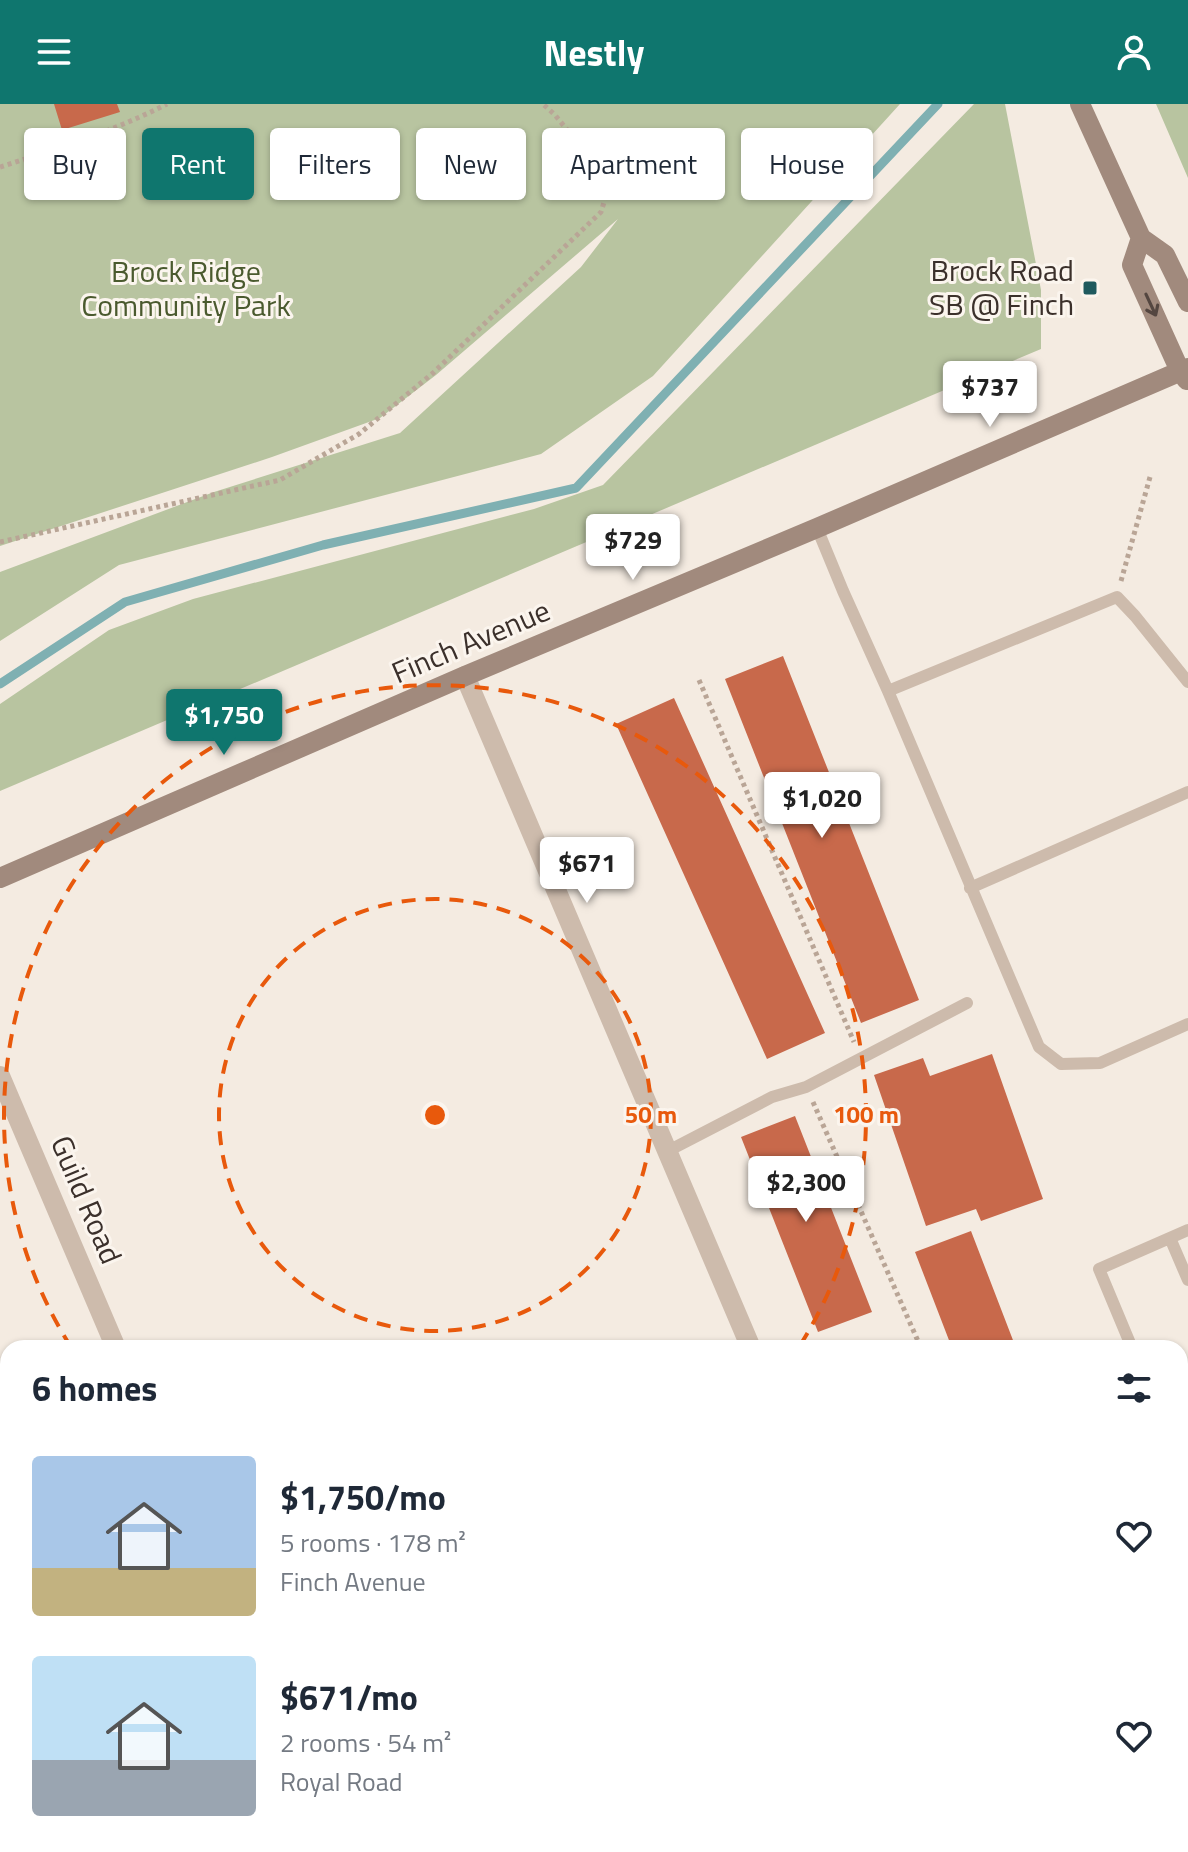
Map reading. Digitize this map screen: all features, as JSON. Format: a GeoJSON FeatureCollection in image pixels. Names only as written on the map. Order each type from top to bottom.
{"type":"FeatureCollection","features":[{"type":"Feature","properties":{"kind":"main road"},"geometry":{"type":"LineString","coordinates":[[1080,104],[1141,238],[1165,255],[1188,302]]}},
{"type":"Feature","properties":{"kind":"main road"},"geometry":{"type":"LineString","coordinates":[[1141,238],[1132,265],[1185,373]]}},
{"type":"Feature","properties":{"kind":"main road","name":"Finch Avenue"},"geometry":{"type":"LineString","coordinates":[[0,878],[465,676],[1185,373]]}},
{"type":"Feature","properties":{"kind":"street"},"geometry":{"type":"LineString","coordinates":[[465,676],[748,1340]]}},
{"type":"Feature","properties":{"kind":"street","name":"Guild Road"},"geometry":{"type":"LineString","coordinates":[[0,1076],[113,1340]]}},
{"type":"Feature","properties":{"kind":"lane"},"geometry":{"type":"LineString","coordinates":[[817,528],[1039,1047],[1061,1064],[1100,1063],[1188,1024]]}},
{"type":"Feature","properties":{"kind":"lane"},"geometry":{"type":"LineString","coordinates":[[888,691],[1117,597],[1188,682]]}},
{"type":"Feature","properties":{"kind":"lane"},"geometry":{"type":"LineString","coordinates":[[970,888],[1188,792]]}},
{"type":"Feature","properties":{"kind":"lane"},"geometry":{"type":"LineString","coordinates":[[666,1152],[772,1097],[806,1087],[967,1003]]}},
{"type":"Feature","properties":{"kind":"lane"},"geometry":{"type":"LineString","coordinates":[[1129,1340],[1099,1269],[1188,1230]]}},
{"type":"Feature","properties":{"kind":"lane"},"geometry":{"type":"LineString","coordinates":[[1170,1238],[1188,1280]]}},
{"type":"Feature","properties":{"kind":"path"},"geometry":{"type":"LineString","coordinates":[[0,167],[63,148],[167,104]]}},
{"type":"Feature","properties":{"kind":"path"},"geometry":{"type":"LineString","coordinates":[[0,542],[280,480],[359,434],[433,373],[601,212],[606,196],[600,170],[543,104]]}},
{"type":"Feature","properties":{"kind":"path"},"geometry":{"type":"LineString","coordinates":[[1117,597],[1150,477]]}},
{"type":"Feature","properties":{"kind":"path"},"geometry":{"type":"LineString","coordinates":[[699,680],[861,1058]]}},
{"type":"Feature","properties":{"kind":"path"},"geometry":{"type":"LineString","coordinates":[[806,1087],[917,1340]]}},
{"type":"Feature","properties":{"kind":"green space","name":"Brock Ridge Community Park"},"geometry":{"type":"Polygon","coordinates":[[[0,104],[900,104],[873,134],[873,128],[741,128],[741,200],[813,200],[653,376],[541,454],[119,565],[0,641],[0,572],[214,492],[400,433],[581,267],[618,219],[436,375],[380,418],[272,457],[0,546],[0,104]]]}},
{"type":"Feature","properties":{"kind":"green space"},"geometry":{"type":"Polygon","coordinates":[[[974,104],[1005,104],[1041,290],[1041,349],[0,791],[0,704],[109,630],[193,599],[534,509],[603,485],[974,104]]]}},
{"type":"Feature","properties":{"kind":"green space"},"geometry":{"type":"Polygon","coordinates":[[[1156,104],[1188,104],[1188,178],[1156,104]]]}},
{"type":"Feature","properties":{"kind":"building"},"geometry":{"type":"Polygon","coordinates":[[[54,104],[117,104],[120,112],[68,128],[61,128],[54,104]]]}},
{"type":"Feature","properties":{"kind":"building"},"geometry":{"type":"Polygon","coordinates":[[[783,656],[919,1000],[861,1023],[725,679],[783,656]]]}},
{"type":"Feature","properties":{"kind":"building"},"geometry":{"type":"Polygon","coordinates":[[[674,698],[825,1033],[767,1059],[616,724],[674,698]]]}},
{"type":"Feature","properties":{"kind":"building"},"geometry":{"type":"Polygon","coordinates":[[[992,1054],[1043,1199],[981,1221],[976,1209],[926,1226],[874,1075],[923,1058],[930,1076],[992,1054]]]}},
{"type":"Feature","properties":{"kind":"building"},"geometry":{"type":"Polygon","coordinates":[[[795,1116],[872,1312],[818,1332],[741,1137],[795,1116]]]}},
{"type":"Feature","properties":{"kind":"building"},"geometry":{"type":"Polygon","coordinates":[[[971,1231],[1013,1340],[949,1340],[915,1252],[971,1231]]]}},
{"type":"Feature","properties":{"kind":"waterway"},"geometry":{"type":"LineString","coordinates":[[0,684],[125,602],[323,545],[576,488],[938,104]]}},
{"type":"Feature","properties":{"kind":"place","name":"Brock Road SB @ Finch"},"geometry":{"type":"Point","coordinates":[1090,288]}}]}
